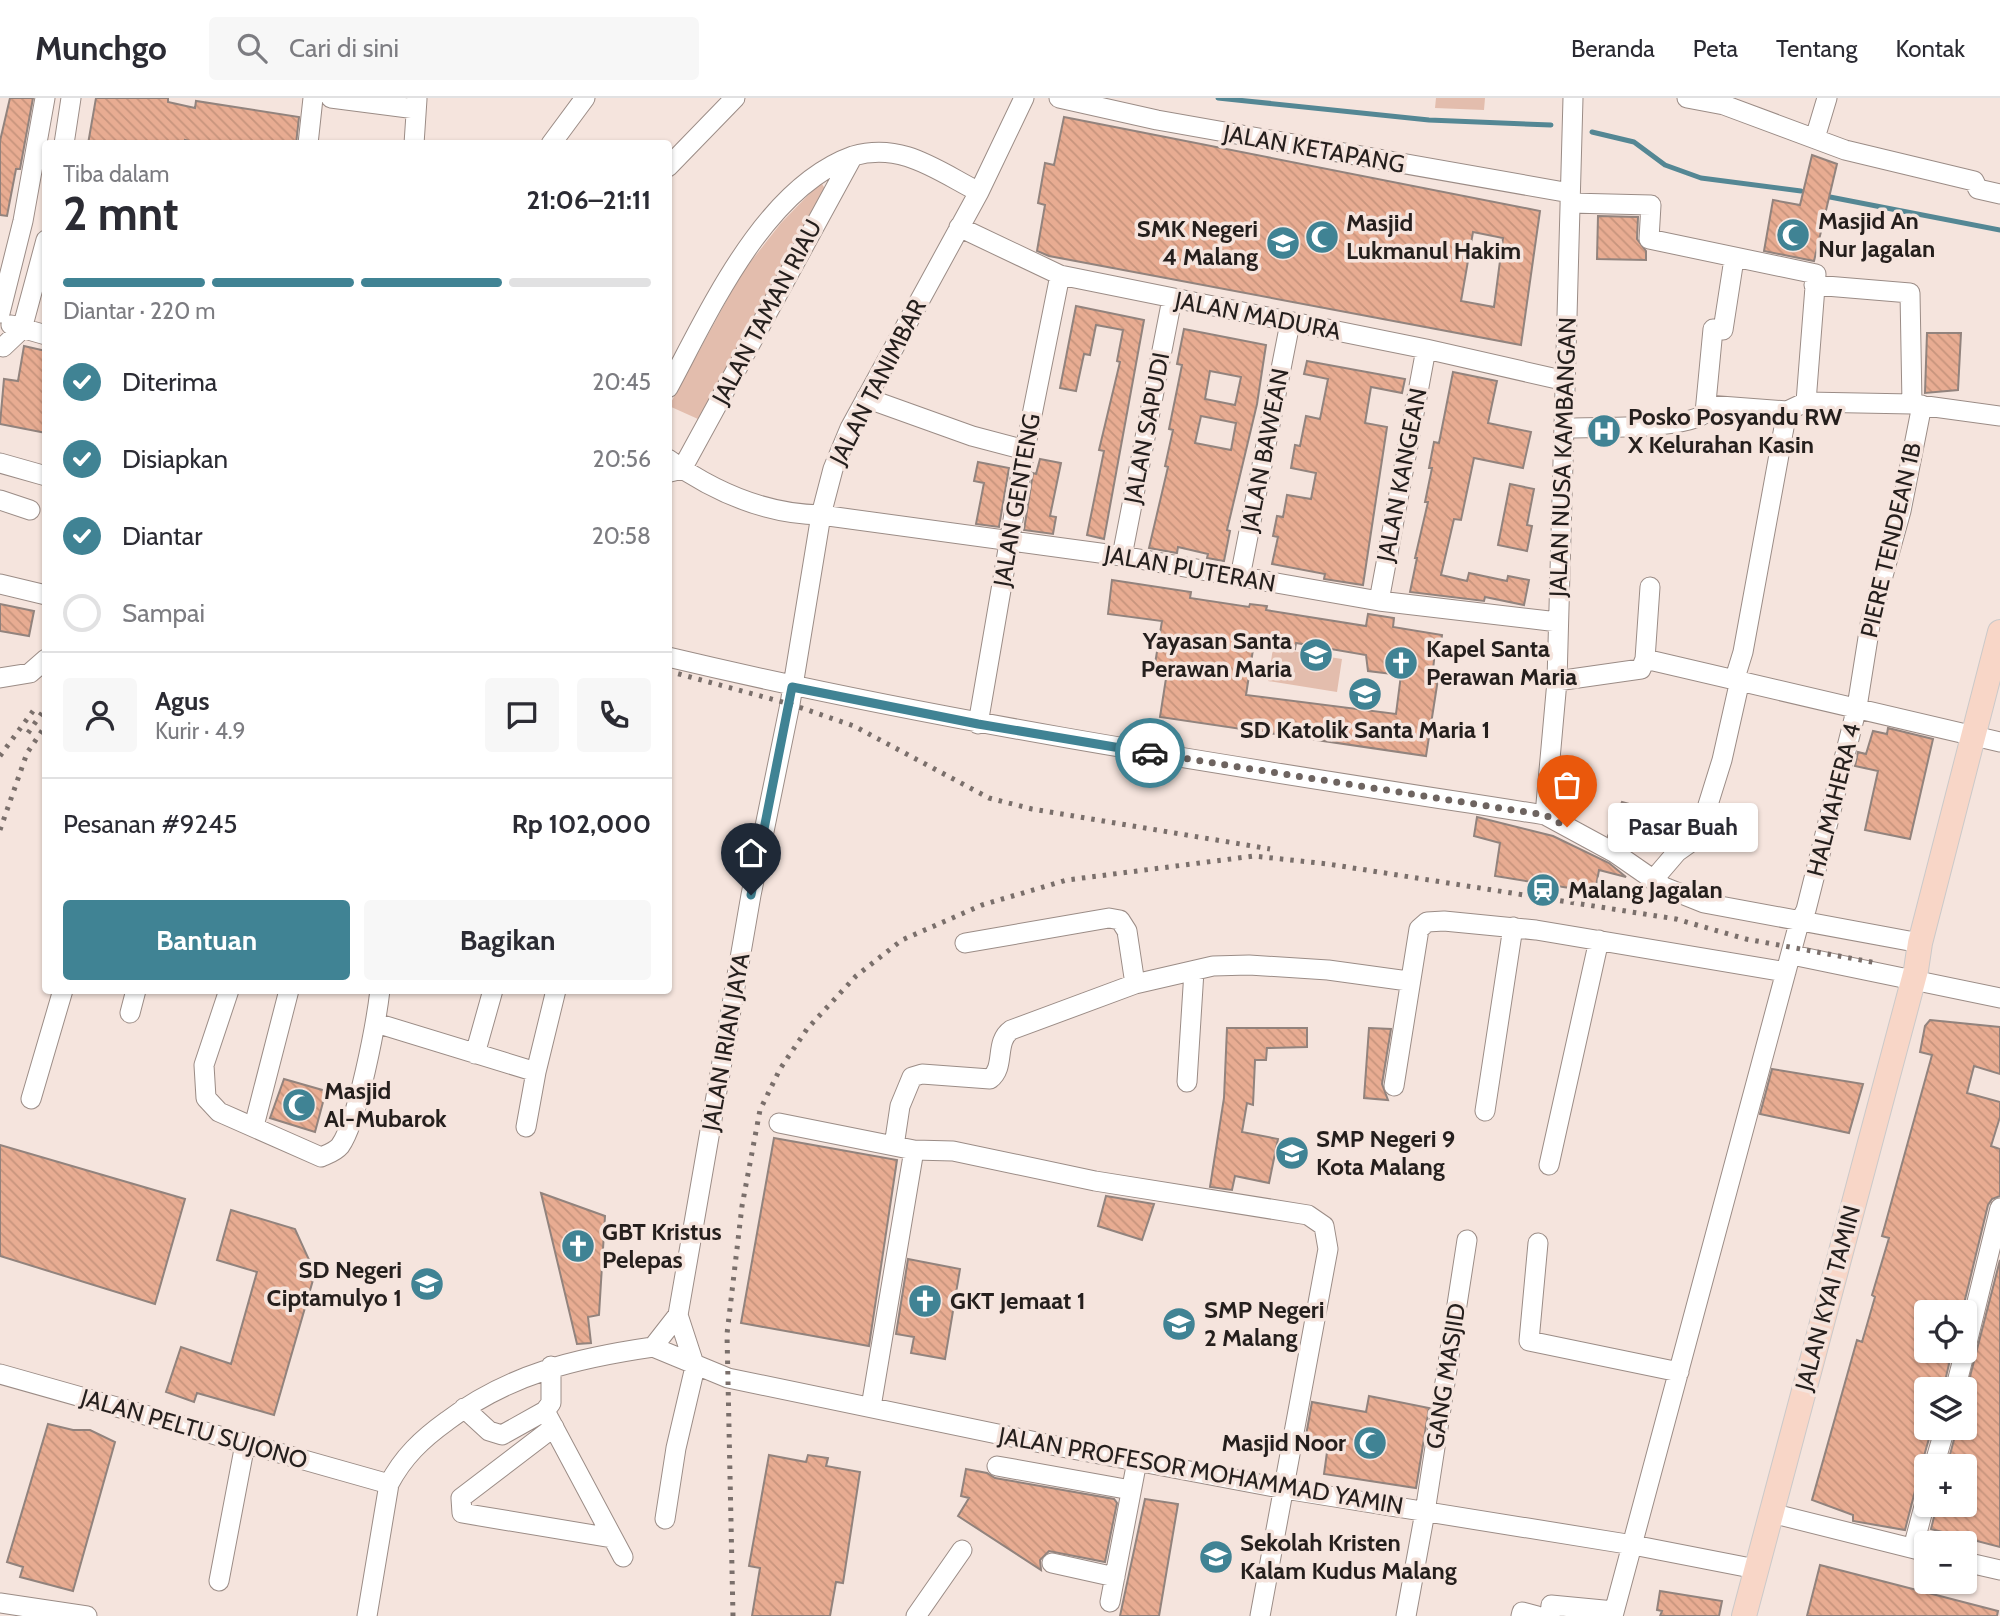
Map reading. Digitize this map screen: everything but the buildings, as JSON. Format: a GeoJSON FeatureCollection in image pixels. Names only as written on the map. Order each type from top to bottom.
{"type":"FeatureCollection","features":[{"type":"Feature","properties":{"kind":"main road","name":"JALAN KYAI TAMIN"},"geometry":{"type":"LineString","coordinates":[[1744,1616],[1913,980],[1920,943],[2000,632]]}},
{"type":"Feature","properties":{"kind":"street"},"geometry":{"type":"LineString","coordinates":[[0,313],[23,221],[45,98]]}},
{"type":"Feature","properties":{"kind":"street"},"geometry":{"type":"LineString","coordinates":[[65,140],[71,98]]}},
{"type":"Feature","properties":{"kind":"street"},"geometry":{"type":"LineString","coordinates":[[308,140],[313,98]]}},
{"type":"Feature","properties":{"kind":"street"},"geometry":{"type":"LineString","coordinates":[[331,98],[417,104],[414,140]]}},
{"type":"Feature","properties":{"kind":"street"},"geometry":{"type":"LineString","coordinates":[[554,140],[585,98]]}},
{"type":"Feature","properties":{"kind":"street"},"geometry":{"type":"LineString","coordinates":[[672,163],[735,98]]}},
{"type":"Feature","properties":{"kind":"street","name":"JALAN TANIMBAR"},"geometry":{"type":"LineString","coordinates":[[792,687],[821,515],[833,469],[866,398],[979,192],[1024,98]]}},
{"type":"Feature","properties":{"kind":"street","name":"JALAN KETAPANG"},"geometry":{"type":"LineString","coordinates":[[1059,98],[1157,120],[1570,198],[1651,205],[1649,239],[1734,259]]}},
{"type":"Feature","properties":{"kind":"street","name":"JALAN NUSA KAMBANGAN"},"geometry":{"type":"LineString","coordinates":[[1545,815],[1557,681],[1573,98]]}},
{"type":"Feature","properties":{"kind":"street"},"geometry":{"type":"LineString","coordinates":[[1687,98],[1724,105],[1845,150],[1974,181],[1978,189],[2000,194]]}},
{"type":"Feature","properties":{"kind":"street"},"geometry":{"type":"LineString","coordinates":[[1815,138],[1827,98]]}},
{"type":"Feature","properties":{"kind":"street","name":"JALAN TAMAN RIAU"},"geometry":{"type":"LineString","coordinates":[[672,381],[737,264],[773,217],[816,175],[853,156],[873,150],[900,154],[979,192]]}},
{"type":"Feature","properties":{"kind":"street","name":"JALAN TAMAN RIAU"},"geometry":{"type":"LineString","coordinates":[[673,467],[853,156]]}},
{"type":"Feature","properties":{"kind":"street","name":"JALAN MADURA"},"geometry":{"type":"LineString","coordinates":[[960,227],[1060,275],[1426,349],[1566,381]]}},
{"type":"Feature","properties":{"kind":"street"},"geometry":{"type":"LineString","coordinates":[[1,345],[22,329],[42,255]]}},
{"type":"Feature","properties":{"kind":"street"},"geometry":{"type":"LineString","coordinates":[[1565,428],[1674,423],[1697,420],[1705,413],[1713,329],[1723,330],[1734,259],[1816,274],[1806,402]]}},
{"type":"Feature","properties":{"kind":"street","name":"JALAN GENTENG"},"geometry":{"type":"LineString","coordinates":[[978,724],[1025,450],[1060,275]]}},
{"type":"Feature","properties":{"kind":"street","name":"PIERE TENDEAN 1B"},"geometry":{"type":"LineString","coordinates":[[1814,285],[1910,293],[1917,405],[1901,511],[1871,619],[1862,675]]}},
{"type":"Feature","properties":{"kind":"street","name":"JALAN SAPUDI"},"geometry":{"type":"LineString","coordinates":[[1122,556],[1172,299]]}},
{"type":"Feature","properties":{"kind":"street"},"geometry":{"type":"LineString","coordinates":[[0,320],[42,334]]}},
{"type":"Feature","properties":{"kind":"street","name":"JALAN BAWEAN"},"geometry":{"type":"LineString","coordinates":[[1240,577],[1290,323]]}},
{"type":"Feature","properties":{"kind":"street","name":"JALAN KANGEAN"},"geometry":{"type":"LineString","coordinates":[[1379,601],[1426,349]]}},
{"type":"Feature","properties":{"kind":"street"},"geometry":{"type":"LineString","coordinates":[[866,398],[972,436],[1025,450]]}},
{"type":"Feature","properties":{"kind":"street"},"geometry":{"type":"LineString","coordinates":[[1707,405],[1787,411],[1806,402],[1917,405],[2000,416]]}},
{"type":"Feature","properties":{"kind":"street"},"geometry":{"type":"LineString","coordinates":[[1653,880],[1677,852],[1698,837],[1722,760],[1787,411]]}},
{"type":"Feature","properties":{"kind":"street"},"geometry":{"type":"LineString","coordinates":[[0,463],[42,475]]}},
{"type":"Feature","properties":{"kind":"street","name":"JALAN PUTERAN"},"geometry":{"type":"LineString","coordinates":[[673,467],[754,505],[786,514],[821,515],[1122,556],[1379,601],[1558,622]]}},
{"type":"Feature","properties":{"kind":"street"},"geometry":{"type":"LineString","coordinates":[[0,500],[30,510]]}},
{"type":"Feature","properties":{"kind":"street"},"geometry":{"type":"LineString","coordinates":[[0,584],[42,594]]}},
{"type":"Feature","properties":{"kind":"street"},"geometry":{"type":"LineString","coordinates":[[1557,681],[1638,671],[1645,659],[1650,587]]}},
{"type":"Feature","properties":{"kind":"street"},"geometry":{"type":"LineString","coordinates":[[672,658],[792,687],[978,724],[1545,815],[1615,853],[1653,880],[1704,903],[1799,923],[1920,943]]}},
{"type":"Feature","properties":{"kind":"street"},"geometry":{"type":"LineString","coordinates":[[1645,659],[2000,742]]}},
{"type":"Feature","properties":{"kind":"street"},"geometry":{"type":"LineString","coordinates":[[0,678],[30,673],[42,662]]}},
{"type":"Feature","properties":{"kind":"street","name":"HALMAHERA 4"},"geometry":{"type":"LineString","coordinates":[[1614,1613],[1799,923],[1806,910],[1857,707],[1862,675]]}},
{"type":"Feature","properties":{"kind":"street","name":"JALAN IRIAN JAYA"},"geometry":{"type":"LineString","coordinates":[[695,1367],[678,1315],[751,895],[792,687]]}},
{"type":"Feature","properties":{"kind":"street"},"geometry":{"type":"LineString","coordinates":[[965,943],[1109,918],[1120,920],[1128,931],[1135,984]]}},
{"type":"Feature","properties":{"kind":"street"},"geometry":{"type":"LineString","coordinates":[[1394,1086],[1419,929],[1427,922],[1513,927],[1789,963],[1913,980],[2000,998]]}},
{"type":"Feature","properties":{"kind":"street"},"geometry":{"type":"LineString","coordinates":[[1485,1111],[1513,927]]}},
{"type":"Feature","properties":{"kind":"street"},"geometry":{"type":"LineString","coordinates":[[1549,1165],[1598,940]]}},
{"type":"Feature","properties":{"kind":"street"},"geometry":{"type":"LineString","coordinates":[[894,1146],[900,1106],[912,1077],[922,1074],[990,1079],[997,1068],[1000,1044],[1012,1030],[1135,984],[1194,971],[1249,965],[1409,981]]}},
{"type":"Feature","properties":{"kind":"street"},"geometry":{"type":"LineString","coordinates":[[1187,1082],[1194,971]]}},
{"type":"Feature","properties":{"kind":"street"},"geometry":{"type":"LineString","coordinates":[[31,1099],[62,994]]}},
{"type":"Feature","properties":{"kind":"street"},"geometry":{"type":"LineString","coordinates":[[130,1013],[135,994]]}},
{"type":"Feature","properties":{"kind":"street"},"geometry":{"type":"LineString","coordinates":[[228,994],[204,1065],[206,1098],[219,1112],[321,1157],[339,1147],[351,1120],[376,1023],[380,994]]}},
{"type":"Feature","properties":{"kind":"street"},"geometry":{"type":"LineString","coordinates":[[254,1126],[288,994]]}},
{"type":"Feature","properties":{"kind":"street"},"geometry":{"type":"LineString","coordinates":[[475,1054],[492,994]]}},
{"type":"Feature","properties":{"kind":"street"},"geometry":{"type":"LineString","coordinates":[[526,1127],[555,994]]}},
{"type":"Feature","properties":{"kind":"street"},"geometry":{"type":"LineString","coordinates":[[376,1023],[536,1072]]}},
{"type":"Feature","properties":{"kind":"street"},"geometry":{"type":"LineString","coordinates":[[779,1123],[914,1150],[953,1151],[1095,1181],[1308,1215],[1319,1220],[1327,1231],[1328,1249],[1260,1616]]}},
{"type":"Feature","properties":{"kind":"street"},"geometry":{"type":"LineString","coordinates":[[871,1407],[914,1150]]}},
{"type":"Feature","properties":{"kind":"street"},"geometry":{"type":"LineString","coordinates":[[1977,1302],[2000,1208]]}},
{"type":"Feature","properties":{"kind":"street","name":"GANG MASJID"},"geometry":{"type":"LineString","coordinates":[[1406,1616],[1425,1512],[1467,1240]]}},
{"type":"Feature","properties":{"kind":"street"},"geometry":{"type":"LineString","coordinates":[[1538,1243],[1529,1341],[1679,1372]]}},
{"type":"Feature","properties":{"kind":"street","name":"JALAN IRIAN JAYA"},"geometry":{"type":"LineString","coordinates":[[653,1347],[678,1315]]}},
{"type":"Feature","properties":{"kind":"street"},"geometry":{"type":"LineString","coordinates":[[366,1616],[389,1484],[398,1465],[425,1436],[504,1384],[551,1366],[653,1347]]}},
{"type":"Feature","properties":{"kind":"street","name":"JALAN PROFESOR MOHAMMAD YAMIN"},"geometry":{"type":"LineString","coordinates":[[653,1347],[695,1367],[728,1378],[1137,1461],[1285,1489],[1633,1545],[1756,1569]]}},
{"type":"Feature","properties":{"kind":"street"},"geometry":{"type":"LineString","coordinates":[[551,1366],[553,1396],[549,1419],[623,1557]]}},
{"type":"Feature","properties":{"kind":"street"},"geometry":{"type":"LineString","coordinates":[[665,1518],[676,1448],[695,1367]]}},
{"type":"Feature","properties":{"kind":"street","name":"JALAN PELTU SUJONO"},"geometry":{"type":"LineString","coordinates":[[0,1374],[389,1484]]}},
{"type":"Feature","properties":{"kind":"street"},"geometry":{"type":"LineString","coordinates":[[464,1408],[489,1431],[502,1435],[549,1419]]}},
{"type":"Feature","properties":{"kind":"street"},"geometry":{"type":"LineString","coordinates":[[549,1419],[461,1498],[462,1513],[612,1538]]}},
{"type":"Feature","properties":{"kind":"street"},"geometry":{"type":"LineString","coordinates":[[219,1581],[245,1444]]}},
{"type":"Feature","properties":{"kind":"street"},"geometry":{"type":"LineString","coordinates":[[1110,1602],[1137,1461]]}},
{"type":"Feature","properties":{"kind":"street"},"geometry":{"type":"LineString","coordinates":[[997,1466],[1131,1490]]}},
{"type":"Feature","properties":{"kind":"street"},"geometry":{"type":"LineString","coordinates":[[1771,1513],[1914,1549]]}},
{"type":"Feature","properties":{"kind":"street"},"geometry":{"type":"LineString","coordinates":[[916,1616],[962,1550]]}},
{"type":"Feature","properties":{"kind":"street"},"geometry":{"type":"LineString","coordinates":[[1052,1563],[1115,1577]]}},
{"type":"Feature","properties":{"kind":"street"},"geometry":{"type":"LineString","coordinates":[[1977,1565],[2000,1570]]}},
{"type":"Feature","properties":{"kind":"street"},"geometry":{"type":"LineString","coordinates":[[0,1603],[87,1616]]}},
{"type":"Feature","properties":{"kind":"street"},"geometry":{"type":"LineString","coordinates":[[1550,1616],[1551,1605],[1614,1613]]}},
{"type":"Feature","properties":{"kind":"street"},"geometry":{"type":"LineString","coordinates":[[1521,1616],[1522,1612],[1537,1616]]}},
{"type":"Feature","properties":{"kind":"shaded area"},"geometry":{"type":"Polygon","coordinates":[[[1436,98],[1485,98],[1484,110],[1435,108],[1436,98]]]}},
{"type":"Feature","properties":{"kind":"shaded area"},"geometry":{"type":"Polygon","coordinates":[[[821,182],[826,191],[698,419],[672,407],[672,400],[741,274],[781,223],[821,182]]]}},
{"type":"Feature","properties":{"kind":"shaded area"},"geometry":{"type":"Polygon","coordinates":[[[1273,648],[1342,659],[1337,692],[1268,681],[1273,648]]]}},
{"type":"Feature","properties":{"kind":"waterway"},"geometry":{"type":"LineString","coordinates":[[1218,98],[1429,120],[1551,125]]}},
{"type":"Feature","properties":{"kind":"waterway"},"geometry":{"type":"LineString","coordinates":[[1592,132],[1634,142],[1665,165],[1701,178],[1801,191]]}},
{"type":"Feature","properties":{"kind":"waterway"},"geometry":{"type":"LineString","coordinates":[[1830,197],[2000,230]]}},
{"type":"Feature","properties":{"kind":"railway"},"geometry":{"type":"LineString","coordinates":[[672,672],[790,704],[854,726],[989,798],[1032,809],[1270,849]]}},
{"type":"Feature","properties":{"kind":"railway"},"geometry":{"type":"LineString","coordinates":[[0,756],[33,711]]}},
{"type":"Feature","properties":{"kind":"railway"},"geometry":{"type":"LineString","coordinates":[[28,733],[42,713]]}},
{"type":"Feature","properties":{"kind":"railway"},"geometry":{"type":"LineString","coordinates":[[0,830],[27,753],[42,731]]}},
{"type":"Feature","properties":{"kind":"railway"},"geometry":{"type":"LineString","coordinates":[[733,1616],[727,1334],[742,1206],[760,1110],[780,1069],[807,1029],[856,976],[902,940],[982,905],[1067,880],[1254,856],[1328,864],[1676,919],[1746,939],[1877,963]]}},
{"type":"Feature","properties":{"kind":"way so far"},"geometry":{"type":"LineString","coordinates":[[1150,753],[1545,815],[1567,827]]}},
{"type":"Feature","properties":{"kind":"place","name":"Masjid An Nur Jagalan"},"geometry":{"type":"Point","coordinates":[1793,235]}},
{"type":"Feature","properties":{"kind":"place","name":"Masjid Lukmanul Hakim"},"geometry":{"type":"Point","coordinates":[1322,237]}},
{"type":"Feature","properties":{"kind":"place","name":"SMK Negeri 4 Malang"},"geometry":{"type":"Point","coordinates":[1283,243]}},
{"type":"Feature","properties":{"kind":"place","name":"Posko Posyandu RW X Kelurahan Kasin"},"geometry":{"type":"Point","coordinates":[1604,431]}},
{"type":"Feature","properties":{"kind":"place","name":"Yayasan Santa Perawan Maria"},"geometry":{"type":"Point","coordinates":[1316,655]}},
{"type":"Feature","properties":{"kind":"place","name":"Kapel Santa Perawan Maria"},"geometry":{"type":"Point","coordinates":[1401,663]}},
{"type":"Feature","properties":{"kind":"place","name":"SD Katolik Santa Maria 1"},"geometry":{"type":"Point","coordinates":[1365,694]}},
{"type":"Feature","properties":{"kind":"place","name":"Pasar Buah"},"geometry":{"type":"Point","coordinates":[1567,827]}},
{"type":"Feature","properties":{"kind":"place","name":"Malang Jagalan"},"geometry":{"type":"Point","coordinates":[1543,890]}},
{"type":"Feature","properties":{"kind":"place","name":"Masjid Al-Mubarok"},"geometry":{"type":"Point","coordinates":[299,1105]}},
{"type":"Feature","properties":{"kind":"place","name":"SMP Negeri 9 Kota Malang"},"geometry":{"type":"Point","coordinates":[1292,1153]}},
{"type":"Feature","properties":{"kind":"place","name":"GBT Kristus Pelepas"},"geometry":{"type":"Point","coordinates":[578,1246]}},
{"type":"Feature","properties":{"kind":"place","name":"SD Negeri Ciptamulyo 1"},"geometry":{"type":"Point","coordinates":[427,1284]}},
{"type":"Feature","properties":{"kind":"place","name":"GKT Jemaat 1"},"geometry":{"type":"Point","coordinates":[925,1301]}},
{"type":"Feature","properties":{"kind":"place","name":"SMP Negeri 2 Malang"},"geometry":{"type":"Point","coordinates":[1179,1324]}},
{"type":"Feature","properties":{"kind":"place","name":"Masjid Noor"},"geometry":{"type":"Point","coordinates":[1370,1443]}},
{"type":"Feature","properties":{"kind":"place","name":"Sekolah Kristen Kalam Kudus Malang"},"geometry":{"type":"Point","coordinates":[1216,1557]}},
{"type":"Feature","properties":{"kind":"route"},"geometry":{"type":"LineString","coordinates":[[751,895],[792,687],[978,724],[1150,753]]}}]}
